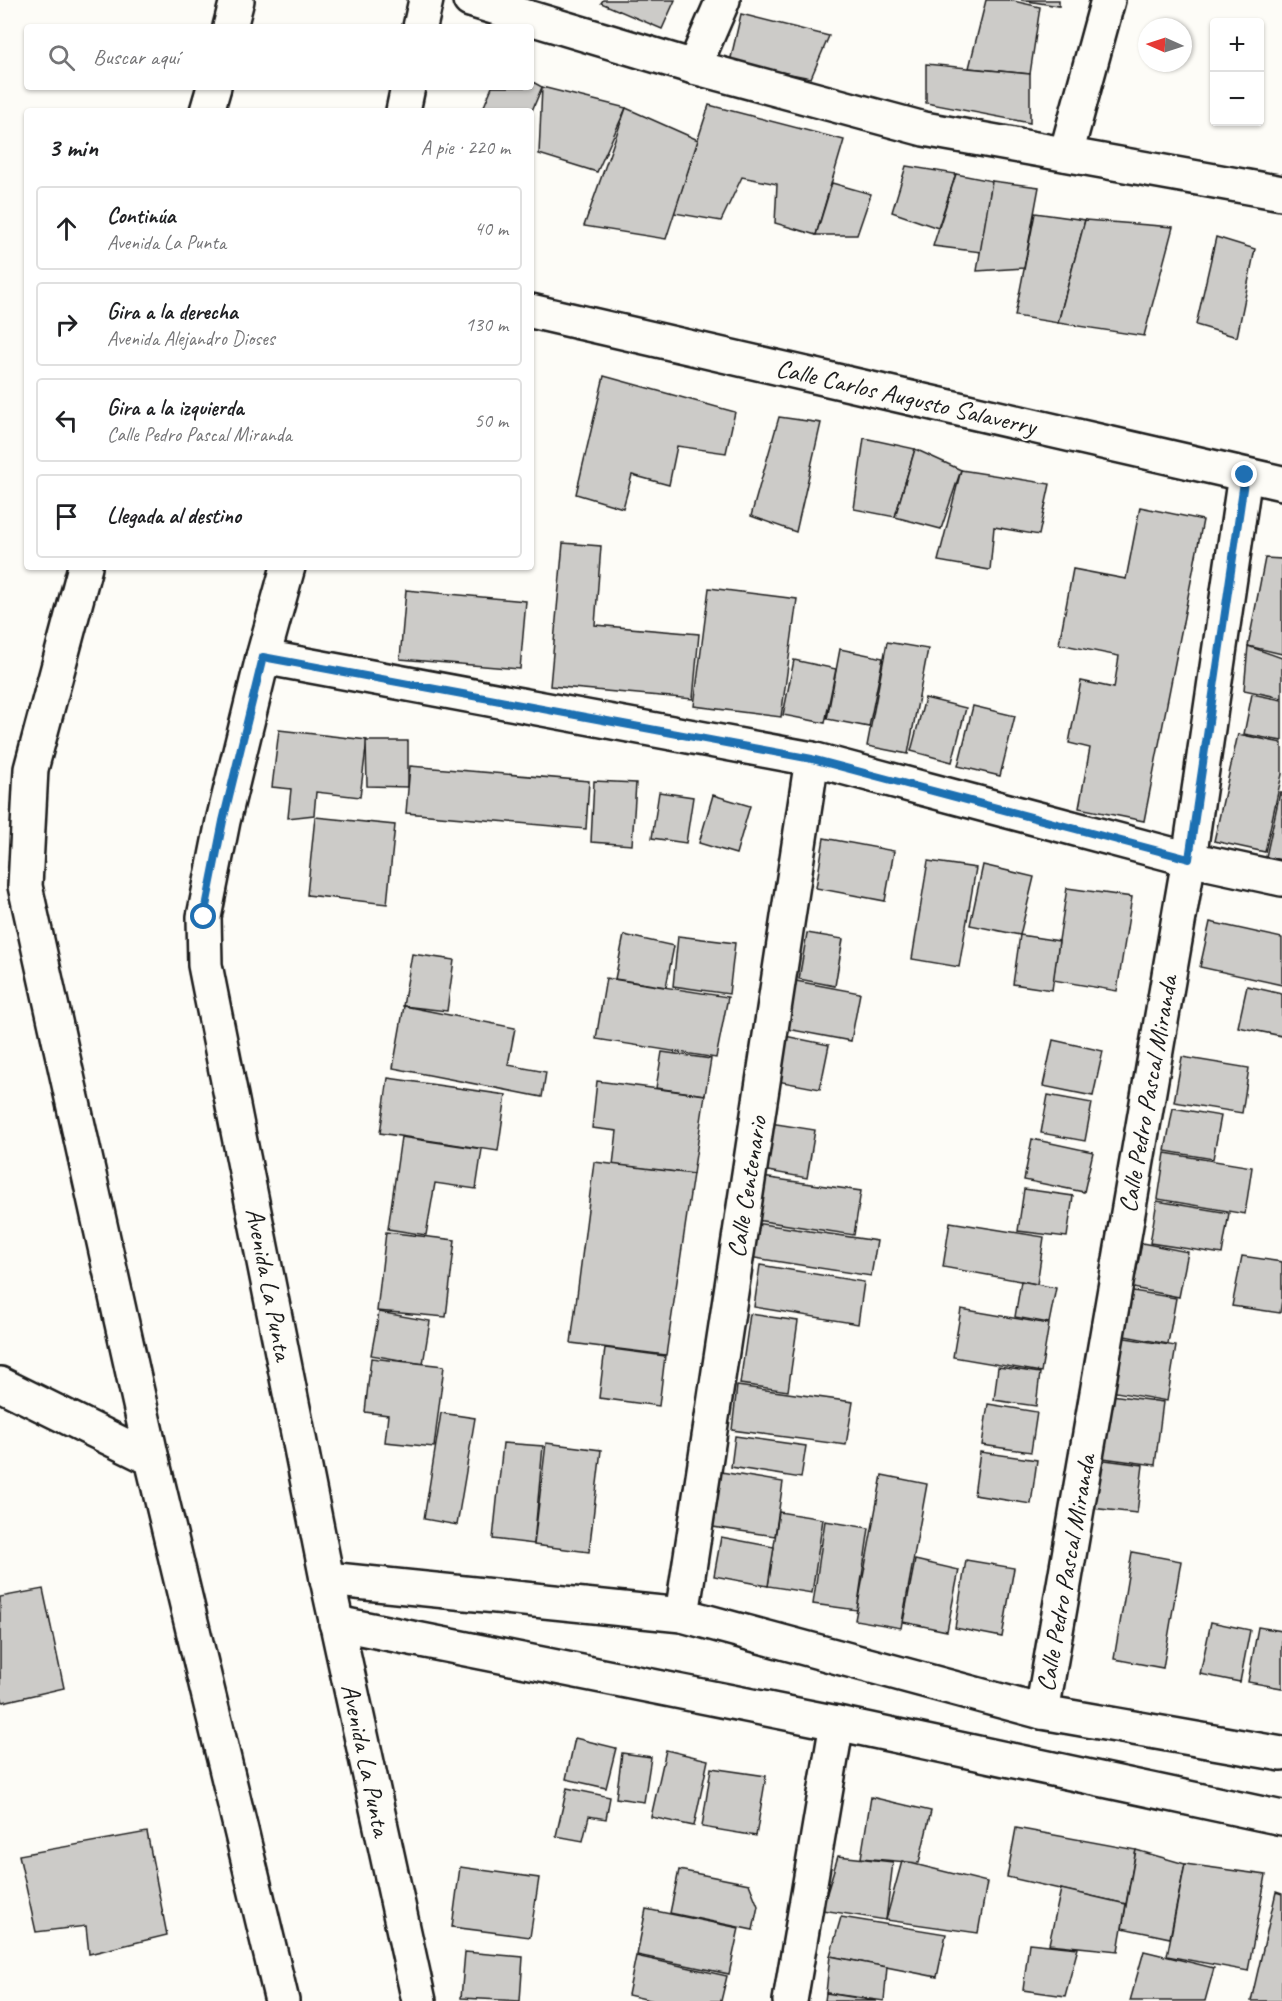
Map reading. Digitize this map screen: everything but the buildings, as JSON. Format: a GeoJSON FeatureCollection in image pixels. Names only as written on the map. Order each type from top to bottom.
{"type":"FeatureCollection","features":[{"type":"Feature","properties":{"kind":"street"},"geometry":{"type":"LineString","coordinates":[[231,24],[237,0]]}},
{"type":"Feature","properties":{"kind":"street"},"geometry":{"type":"LineString","coordinates":[[421,24],[426,0]]}},
{"type":"Feature","properties":{"kind":"street"},"geometry":{"type":"LineString","coordinates":[[471,0],[694,67],[924,129],[1282,193]]}},
{"type":"Feature","properties":{"kind":"street"},"geometry":{"type":"LineString","coordinates":[[694,67],[723,0]]}},
{"type":"Feature","properties":{"kind":"street"},"geometry":{"type":"LineString","coordinates":[[1066,154],[1108,0]]}},
{"type":"Feature","properties":{"kind":"street"},"geometry":{"type":"LineString","coordinates":[[208,108],[213,90]]}},
{"type":"Feature","properties":{"kind":"street"},"geometry":{"type":"LineString","coordinates":[[404,108],[407,90]]}},
{"type":"Feature","properties":{"kind":"street","name":"Calle Carlos Augusto Salaverry"},"geometry":{"type":"LineString","coordinates":[[534,311],[1282,483]]}},
{"type":"Feature","properties":{"kind":"street","name":"Calle Pedro Pascal Miranda"},"geometry":{"type":"LineString","coordinates":[[1042,1712],[1189,859],[1245,475]]}},
{"type":"Feature","properties":{"kind":"street"},"geometry":{"type":"LineString","coordinates":[[84,570],[31,769],[25,886],[152,1459],[282,2001]]}},
{"type":"Feature","properties":{"kind":"street","name":"Avenida La Punta"},"geometry":{"type":"LineString","coordinates":[[287,570],[263,657],[223,821],[204,917],[205,965],[336,1623],[419,2001]]}},
{"type":"Feature","properties":{"kind":"street"},"geometry":{"type":"LineString","coordinates":[[263,657],[812,759],[1189,859],[1282,879]]}},
{"type":"Feature","properties":{"kind":"street","name":"Calle Centenario"},"geometry":{"type":"LineString","coordinates":[[682,1615],[812,759]]}},
{"type":"Feature","properties":{"kind":"street"},"geometry":{"type":"LineString","coordinates":[[0,1384],[152,1459]]}},
{"type":"Feature","properties":{"kind":"street"},"geometry":{"type":"LineString","coordinates":[[327,1579],[682,1615],[1042,1712],[1282,1754]]}},
{"type":"Feature","properties":{"kind":"street"},"geometry":{"type":"LineString","coordinates":[[336,1623],[837,1723],[1282,1818]]}},
{"type":"Feature","properties":{"kind":"street"},"geometry":{"type":"LineString","coordinates":[[790,2001],[837,1723]]}},
{"type":"Feature","properties":{"kind":"route"},"geometry":{"type":"LineString","coordinates":[[204,917],[223,821],[263,657],[812,759],[1189,859],[1245,475]]}}]}
